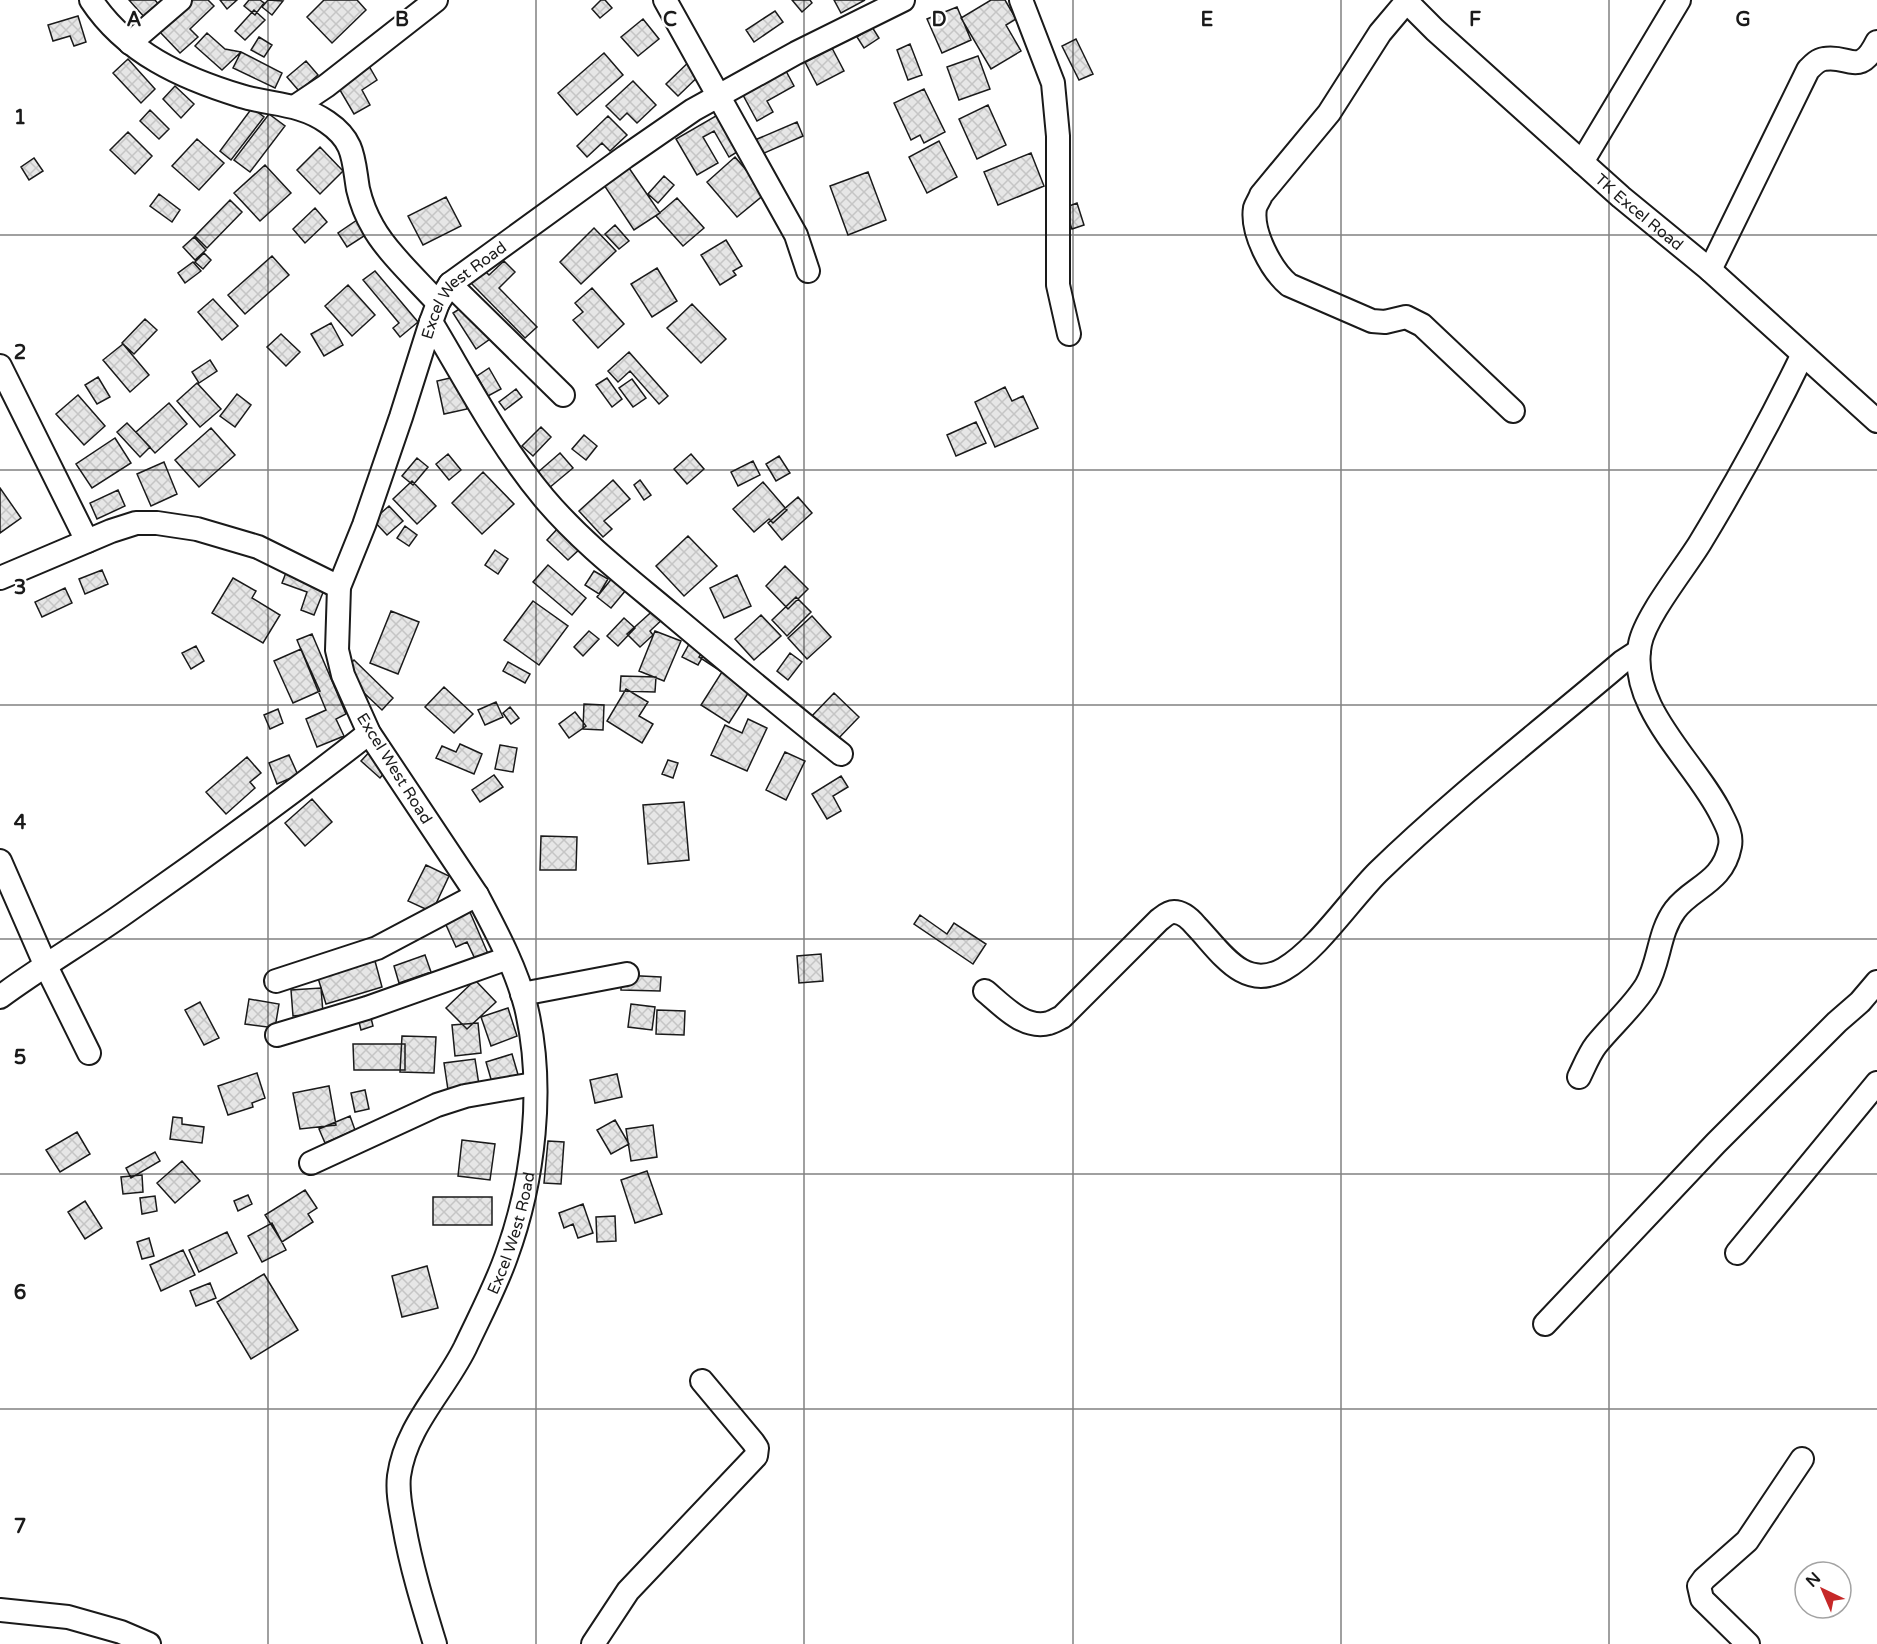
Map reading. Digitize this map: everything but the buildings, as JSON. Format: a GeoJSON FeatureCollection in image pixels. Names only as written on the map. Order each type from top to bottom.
{"type":"FeatureCollection","features":[{"type":"Feature","properties":{"kind":"street"},"geometry":{"type":"LineString","coordinates":[[92,0],[107,23],[147,57],[167,68],[242,96],[296,106],[326,121],[350,146],[354,156],[359,191],[374,230],[440,303],[563,395]]}},
{"type":"Feature","properties":{"kind":"street"},"geometry":{"type":"LineString","coordinates":[[130,43],[180,0]]}},
{"type":"Feature","properties":{"kind":"street"},"geometry":{"type":"LineString","coordinates":[[296,106],[326,86],[436,0]]}},
{"type":"Feature","properties":{"kind":"street"},"geometry":{"type":"LineString","coordinates":[[665,0],[796,235],[808,271]]}},
{"type":"Feature","properties":{"kind":"street","name":"Excel West Road"},"geometry":{"type":"LineString","coordinates":[[435,1644],[410,1560],[399,1499],[399,1477],[412,1431],[450,1375],[464,1349],[507,1256],[517,1223],[536,1127],[531,1029],[522,994],[508,958],[477,895],[369,733],[343,675],[338,650],[339,587],[390,449],[440,303],[625,157],[693,110],[796,53],[903,0]]}},
{"type":"Feature","properties":{"kind":"street"},"geometry":{"type":"LineString","coordinates":[[1021,0],[1053,83],[1058,119],[1058,285],[1061,307],[1069,334]]}},
{"type":"Feature","properties":{"kind":"street"},"geometry":{"type":"LineString","coordinates":[[1582,162],[1679,0]]}},
{"type":"Feature","properties":{"kind":"street"},"geometry":{"type":"LineString","coordinates":[[1406,1],[1380,33],[1323,120],[1261,195],[1255,208],[1260,243],[1279,276],[1289,285],[1372,321],[1385,322],[1406,317],[1422,325],[1513,411]]}},
{"type":"Feature","properties":{"kind":"street","name":"TK Excel Road"},"geometry":{"type":"LineString","coordinates":[[1406,1],[1435,30],[1582,162],[1710,270],[1802,356],[1877,421]]}},
{"type":"Feature","properties":{"kind":"street"},"geometry":{"type":"LineString","coordinates":[[1710,270],[1808,70],[1815,63],[1824,59],[1856,63],[1862,61],[1870,54],[1877,42]]}},
{"type":"Feature","properties":{"kind":"street"},"geometry":{"type":"LineString","coordinates":[[440,303],[507,450],[546,500],[598,554],[719,657],[841,754]]}},
{"type":"Feature","properties":{"kind":"street"},"geometry":{"type":"LineString","coordinates":[[1579,1077],[1594,1047],[1646,985],[1654,967],[1668,920],[1676,908],[1715,876],[1730,847],[1729,830],[1717,806],[1656,717],[1640,675],[1639,651],[1644,632],[1700,543],[1759,441],[1802,356]]}},
{"type":"Feature","properties":{"kind":"street"},"geometry":{"type":"LineString","coordinates":[[0,366],[87,541]]}},
{"type":"Feature","properties":{"kind":"street"},"geometry":{"type":"LineString","coordinates":[[0,578],[136,523],[157,523],[197,529],[258,548],[339,587]]}},
{"type":"Feature","properties":{"kind":"street"},"geometry":{"type":"LineString","coordinates":[[985,991],[1016,1016],[1032,1024],[1048,1024],[1062,1017],[1159,920],[1167,913],[1175,912],[1189,918],[1243,972],[1260,978],[1283,970],[1308,950],[1378,872],[1434,821],[1491,771],[1639,651]]}},
{"type":"Feature","properties":{"kind":"street"},"geometry":{"type":"LineString","coordinates":[[0,997],[45,964],[175,878],[284,799],[369,733]]}},
{"type":"Feature","properties":{"kind":"street"},"geometry":{"type":"LineString","coordinates":[[0,861],[45,964],[89,1053]]}},
{"type":"Feature","properties":{"kind":"street"},"geometry":{"type":"LineString","coordinates":[[276,981],[377,948],[477,895]]}},
{"type":"Feature","properties":{"kind":"street"},"geometry":{"type":"LineString","coordinates":[[278,1035],[367,1008],[508,958]]}},
{"type":"Feature","properties":{"kind":"street"},"geometry":{"type":"LineString","coordinates":[[522,994],[627,974]]}},
{"type":"Feature","properties":{"kind":"street"},"geometry":{"type":"LineString","coordinates":[[1545,1324],[1716,1143],[1837,1022],[1860,1002],[1877,982]]}},
{"type":"Feature","properties":{"kind":"street"},"geometry":{"type":"LineString","coordinates":[[1737,1253],[1877,1083]]}},
{"type":"Feature","properties":{"kind":"street"},"geometry":{"type":"LineString","coordinates":[[311,1163],[437,1105],[465,1096],[534,1084]]}},
{"type":"Feature","properties":{"kind":"street"},"geometry":{"type":"LineString","coordinates":[[593,1644],[628,1592],[756,1456],[757,1448],[753,1442],[702,1381]]}},
{"type":"Feature","properties":{"kind":"street"},"geometry":{"type":"LineString","coordinates":[[1748,1644],[1702,1599],[1699,1586],[1747,1541],[1802,1459]]}},
{"type":"Feature","properties":{"kind":"street"},"geometry":{"type":"LineString","coordinates":[[0,1610],[68,1617],[122,1632],[149,1644]]}}]}
